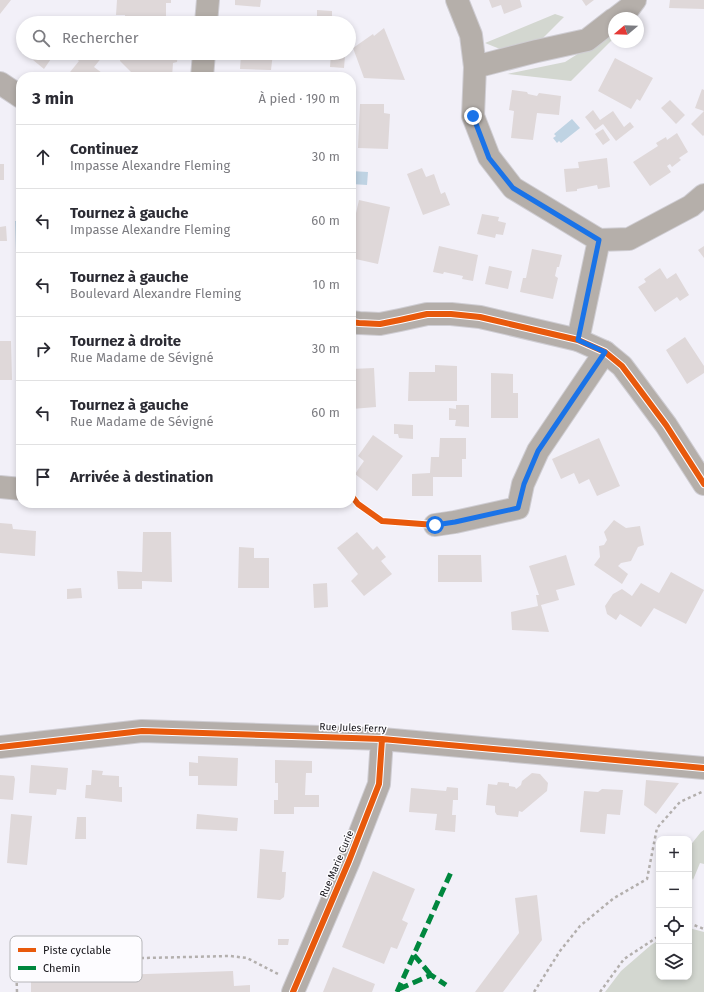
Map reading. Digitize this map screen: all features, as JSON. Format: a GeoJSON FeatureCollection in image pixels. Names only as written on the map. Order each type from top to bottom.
{"type":"FeatureCollection","features":[{"type":"Feature","properties":{"kind":"street"},"geometry":{"type":"LineString","coordinates":[[207,16],[208,0]]}},
{"type":"Feature","properties":{"kind":"street"},"geometry":{"type":"LineString","coordinates":[[457,0],[471,35],[475,67],[473,116],[489,158],[513,188],[599,240],[629,239],[691,206],[704,195]]}},
{"type":"Feature","properties":{"kind":"street"},"geometry":{"type":"LineString","coordinates":[[625,12],[630,8],[635,0]]}},
{"type":"Feature","properties":{"kind":"street"},"geometry":{"type":"LineString","coordinates":[[475,67],[536,51],[588,40],[608,24]]}},
{"type":"Feature","properties":{"kind":"street"},"geometry":{"type":"LineString","coordinates":[[202,72],[203,60]]}},
{"type":"Feature","properties":{"kind":"street"},"geometry":{"type":"LineString","coordinates":[[0,83],[16,94]]}},
{"type":"Feature","properties":{"kind":"street"},"geometry":{"type":"LineString","coordinates":[[578,340],[599,240]]}},
{"type":"Feature","properties":{"kind":"street"},"geometry":{"type":"LineString","coordinates":[[356,323],[380,324],[427,314],[451,314],[480,317],[578,340],[605,352],[622,366],[666,425],[704,484]]}},
{"type":"Feature","properties":{"kind":"street"},"geometry":{"type":"LineString","coordinates":[[435,525],[518,508],[524,484],[538,451],[605,352]]}},
{"type":"Feature","properties":{"kind":"street"},"geometry":{"type":"LineString","coordinates":[[0,486],[16,488]]}},
{"type":"Feature","properties":{"kind":"street","name":"Rue Jules Ferry"},"geometry":{"type":"LineString","coordinates":[[0,747],[142,732],[382,739],[704,768]]}},
{"type":"Feature","properties":{"kind":"street","name":"Rue Marie Curie"},"geometry":{"type":"LineString","coordinates":[[287,984],[349,861],[379,784],[382,739]]}},
{"type":"Feature","properties":{"kind":"path"},"geometry":{"type":"LineString","coordinates":[[356,501],[382,521],[435,525]]}},
{"type":"Feature","properties":{"kind":"path"},"geometry":{"type":"LineString","coordinates":[[534,992],[560,951],[580,926],[614,898],[647,879],[657,828],[680,802],[704,791]]}},
{"type":"Feature","properties":{"kind":"path"},"geometry":{"type":"LineString","coordinates":[[692,923],[704,929]]}},
{"type":"Feature","properties":{"kind":"path"},"geometry":{"type":"LineString","coordinates":[[600,992],[624,959],[656,938]]}},
{"type":"Feature","properties":{"kind":"path"},"geometry":{"type":"LineString","coordinates":[[142,958],[230,956],[247,958],[287,984]]}},
{"type":"Feature","properties":{"kind":"path"},"geometry":{"type":"LineString","coordinates":[[17,982],[17,992]]}},
{"type":"Feature","properties":{"kind":"shaded area"},"geometry":{"type":"Polygon","coordinates":[[[555,14],[564,17],[541,40],[505,51],[485,43],[555,14]]]}},
{"type":"Feature","properties":{"kind":"shaded area"},"geometry":{"type":"Polygon","coordinates":[[[608,35],[608,44],[571,81],[507,74],[565,62],[608,35]]]}},
{"type":"Feature","properties":{"kind":"shaded area"},"geometry":{"type":"Polygon","coordinates":[[[704,830],[704,864],[700,863],[693,880],[692,843],[704,830]]]}},
{"type":"Feature","properties":{"kind":"shaded area"},"geometry":{"type":"Polygon","coordinates":[[[692,929],[704,932],[704,992],[605,992],[621,971],[656,942],[656,980],[692,980],[692,929]]]}},
{"type":"Feature","properties":{"kind":"water"},"geometry":{"type":"Polygon","coordinates":[[[572,119],[580,128],[561,143],[559,141],[557,143],[553,138],[556,136],[554,134],[572,119]]]}},
{"type":"Feature","properties":{"kind":"water"},"geometry":{"type":"Polygon","coordinates":[[[356,171],[368,172],[367,185],[356,184],[356,171]]]}},
{"type":"Feature","properties":{"kind":"water"},"geometry":{"type":"Polygon","coordinates":[[[15,221],[16,221],[16,252],[15,221]]]}},
{"type":"Feature","properties":{"kind":"building"},"geometry":{"type":"Polygon","coordinates":[[[0,0],[11,0],[0,14],[0,0]]]}},
{"type":"Feature","properties":{"kind":"building"},"geometry":{"type":"Polygon","coordinates":[[[117,0],[171,0],[171,3],[166,3],[166,16],[116,15],[117,0]]]}},
{"type":"Feature","properties":{"kind":"building"},"geometry":{"type":"Polygon","coordinates":[[[235,0],[261,0],[260,7],[235,5],[235,0]]]}},
{"type":"Feature","properties":{"kind":"building"},"geometry":{"type":"Polygon","coordinates":[[[489,0],[520,0],[522,7],[504,14],[501,5],[492,8],[489,0]]]}},
{"type":"Feature","properties":{"kind":"building"},"geometry":{"type":"Polygon","coordinates":[[[582,0],[594,0],[586,6],[582,0]]]}},
{"type":"Feature","properties":{"kind":"building"},"geometry":{"type":"Polygon","coordinates":[[[670,0],[704,0],[704,9],[669,8],[670,0]]]}},
{"type":"Feature","properties":{"kind":"building"},"geometry":{"type":"Polygon","coordinates":[[[317,10],[332,11],[332,16],[317,16],[317,10]]]}},
{"type":"Feature","properties":{"kind":"building"},"geometry":{"type":"Polygon","coordinates":[[[384,28],[405,80],[364,78],[356,56],[356,46],[373,34],[374,36],[384,28]]]}},
{"type":"Feature","properties":{"kind":"building"},"geometry":{"type":"Polygon","coordinates":[[[615,58],[653,78],[640,101],[637,99],[631,109],[598,91],[615,58]]]}},
{"type":"Feature","properties":{"kind":"building"},"geometry":{"type":"Polygon","coordinates":[[[33,60],[50,60],[44,69],[33,60]]]}},
{"type":"Feature","properties":{"kind":"building"},"geometry":{"type":"Polygon","coordinates":[[[78,60],[100,60],[94,67],[101,72],[70,72],[79,61],[78,60]]]}},
{"type":"Feature","properties":{"kind":"building"},"geometry":{"type":"Polygon","coordinates":[[[177,60],[177,62],[173,63],[172,72],[131,72],[120,61],[177,60]]]}},
{"type":"Feature","properties":{"kind":"building"},"geometry":{"type":"Polygon","coordinates":[[[241,60],[272,60],[271,70],[240,69],[241,60]]]}},
{"type":"Feature","properties":{"kind":"building"},"geometry":{"type":"Polygon","coordinates":[[[331,60],[345,60],[344,68],[330,67],[331,60]]]}},
{"type":"Feature","properties":{"kind":"building"},"geometry":{"type":"Polygon","coordinates":[[[702,89],[704,90],[704,111],[695,108],[702,89]]]}},
{"type":"Feature","properties":{"kind":"building"},"geometry":{"type":"Polygon","coordinates":[[[512,90],[527,92],[528,94],[537,96],[539,93],[561,96],[559,115],[537,113],[533,140],[511,138],[514,111],[509,110],[512,90]]]}},
{"type":"Feature","properties":{"kind":"building"},"geometry":{"type":"Polygon","coordinates":[[[670,100],[685,115],[676,124],[661,108],[670,100]]]}},
{"type":"Feature","properties":{"kind":"building"},"geometry":{"type":"Polygon","coordinates":[[[360,104],[384,104],[384,113],[390,114],[388,149],[358,148],[360,104]]]}},
{"type":"Feature","properties":{"kind":"building"},"geometry":{"type":"Polygon","coordinates":[[[593,110],[600,120],[613,111],[624,127],[630,122],[634,127],[616,141],[603,124],[595,130],[585,117],[593,110]]]}},
{"type":"Feature","properties":{"kind":"building"},"geometry":{"type":"Polygon","coordinates":[[[704,111],[704,135],[703,136],[691,124],[704,111]]]}},
{"type":"Feature","properties":{"kind":"building"},"geometry":{"type":"Polygon","coordinates":[[[603,129],[610,140],[603,145],[595,134],[603,129]]]}},
{"type":"Feature","properties":{"kind":"building"},"geometry":{"type":"Polygon","coordinates":[[[677,133],[688,152],[679,158],[681,160],[672,167],[670,164],[667,166],[671,172],[650,186],[633,162],[658,146],[656,143],[666,137],[667,140],[677,133]]]}},
{"type":"Feature","properties":{"kind":"building"},"geometry":{"type":"Polygon","coordinates":[[[607,158],[610,187],[598,189],[597,185],[577,189],[577,191],[566,192],[564,169],[579,168],[578,162],[607,158]]]}},
{"type":"Feature","properties":{"kind":"building"},"geometry":{"type":"Polygon","coordinates":[[[0,164],[4,164],[4,180],[0,180],[0,164]]]}},
{"type":"Feature","properties":{"kind":"building"},"geometry":{"type":"Polygon","coordinates":[[[422,168],[426,177],[434,174],[441,194],[445,192],[450,205],[423,215],[407,174],[422,168]]]}},
{"type":"Feature","properties":{"kind":"building"},"geometry":{"type":"Polygon","coordinates":[[[359,200],[390,207],[378,264],[356,259],[356,213],[359,200]]]}},
{"type":"Feature","properties":{"kind":"building"},"geometry":{"type":"Polygon","coordinates":[[[482,214],[499,217],[498,221],[506,223],[503,235],[496,234],[495,238],[477,234],[482,214]]]}},
{"type":"Feature","properties":{"kind":"building"},"geometry":{"type":"Polygon","coordinates":[[[6,226],[7,241],[0,241],[0,227],[6,226]]]}},
{"type":"Feature","properties":{"kind":"building"},"geometry":{"type":"Polygon","coordinates":[[[439,246],[478,255],[473,281],[462,279],[463,276],[444,272],[443,274],[433,272],[439,246]]]}},
{"type":"Feature","properties":{"kind":"building"},"geometry":{"type":"Polygon","coordinates":[[[704,246],[704,258],[698,250],[704,246]]]}},
{"type":"Feature","properties":{"kind":"building"},"geometry":{"type":"Polygon","coordinates":[[[532,249],[562,255],[555,276],[558,278],[553,299],[520,292],[523,278],[526,278],[532,249]]]}},
{"type":"Feature","properties":{"kind":"building"},"geometry":{"type":"Polygon","coordinates":[[[489,266],[512,271],[508,289],[485,284],[489,266]]]}},
{"type":"Feature","properties":{"kind":"building"},"geometry":{"type":"Polygon","coordinates":[[[660,268],[667,279],[676,273],[689,295],[680,301],[677,297],[655,312],[638,287],[646,282],[644,279],[660,268]]]}},
{"type":"Feature","properties":{"kind":"building"},"geometry":{"type":"Polygon","coordinates":[[[685,337],[704,366],[704,373],[687,384],[666,350],[685,337]]]}},
{"type":"Feature","properties":{"kind":"building"},"geometry":{"type":"Polygon","coordinates":[[[0,341],[11,341],[12,380],[0,380],[0,341]]]}},
{"type":"Feature","properties":{"kind":"building"},"geometry":{"type":"Polygon","coordinates":[[[435,365],[457,366],[457,401],[408,401],[409,372],[435,372],[435,365]]]}},
{"type":"Feature","properties":{"kind":"building"},"geometry":{"type":"Polygon","coordinates":[[[374,368],[376,407],[356,409],[356,369],[374,368]]]}},
{"type":"Feature","properties":{"kind":"building"},"geometry":{"type":"Polygon","coordinates":[[[491,373],[513,374],[513,393],[518,393],[518,418],[491,418],[491,373]]]}},
{"type":"Feature","properties":{"kind":"building"},"geometry":{"type":"Polygon","coordinates":[[[456,405],[469,405],[469,427],[455,426],[456,420],[449,420],[449,408],[456,409],[456,405]]]}},
{"type":"Feature","properties":{"kind":"building"},"geometry":{"type":"Polygon","coordinates":[[[394,424],[413,425],[413,439],[399,438],[398,434],[394,434],[394,424]]]}},
{"type":"Feature","properties":{"kind":"building"},"geometry":{"type":"Polygon","coordinates":[[[373,435],[403,456],[377,491],[356,475],[364,461],[358,456],[373,435]]]}},
{"type":"Feature","properties":{"kind":"building"},"geometry":{"type":"Polygon","coordinates":[[[440,438],[466,438],[466,459],[462,459],[462,477],[433,477],[433,496],[412,496],[412,474],[430,473],[431,457],[439,457],[440,438]]]}},
{"type":"Feature","properties":{"kind":"building"},"geometry":{"type":"Polygon","coordinates":[[[599,438],[620,486],[597,496],[589,479],[579,484],[574,473],[561,479],[552,459],[599,438]]]}},
{"type":"Feature","properties":{"kind":"building"},"geometry":{"type":"Polygon","coordinates":[[[614,520],[626,528],[640,526],[644,545],[638,547],[631,561],[621,563],[618,566],[628,574],[622,584],[594,565],[600,557],[599,546],[604,545],[607,540],[604,532],[614,520]]]}},
{"type":"Feature","properties":{"kind":"building"},"geometry":{"type":"Polygon","coordinates":[[[0,523],[12,524],[13,529],[36,531],[35,556],[0,553],[0,523]]]}},
{"type":"Feature","properties":{"kind":"building"},"geometry":{"type":"Polygon","coordinates":[[[143,532],[171,532],[172,582],[142,581],[142,589],[118,589],[117,571],[142,572],[143,532]]]}},
{"type":"Feature","properties":{"kind":"building"},"geometry":{"type":"Polygon","coordinates":[[[357,532],[373,550],[377,546],[386,557],[381,561],[392,574],[364,596],[351,581],[358,574],[337,548],[357,532]]]}},
{"type":"Feature","properties":{"kind":"building"},"geometry":{"type":"Polygon","coordinates":[[[239,547],[254,548],[254,558],[269,558],[269,588],[238,588],[239,547]]]}},
{"type":"Feature","properties":{"kind":"building"},"geometry":{"type":"Polygon","coordinates":[[[438,555],[481,555],[482,582],[438,582],[438,555]]]}},
{"type":"Feature","properties":{"kind":"building"},"geometry":{"type":"Polygon","coordinates":[[[566,555],[575,585],[556,590],[559,600],[541,605],[549,632],[512,630],[511,612],[538,606],[536,595],[539,595],[529,566],[566,555]]]}},
{"type":"Feature","properties":{"kind":"building"},"geometry":{"type":"Polygon","coordinates":[[[671,572],[704,590],[686,624],[654,608],[641,627],[620,614],[616,620],[607,614],[605,606],[613,594],[622,589],[632,596],[641,583],[659,593],[671,572]]]}},
{"type":"Feature","properties":{"kind":"building"},"geometry":{"type":"Polygon","coordinates":[[[327,583],[328,607],[314,608],[313,584],[327,583]]]}},
{"type":"Feature","properties":{"kind":"building"},"geometry":{"type":"Polygon","coordinates":[[[81,588],[82,598],[67,599],[67,589],[81,588]]]}},
{"type":"Feature","properties":{"kind":"building"},"geometry":{"type":"Polygon","coordinates":[[[198,756],[238,758],[237,786],[198,785],[198,776],[189,776],[189,762],[198,763],[198,756]]]}},
{"type":"Feature","properties":{"kind":"building"},"geometry":{"type":"Polygon","coordinates":[[[275,760],[312,761],[312,773],[306,773],[305,795],[319,795],[319,807],[294,807],[294,814],[274,814],[274,800],[278,800],[278,783],[275,783],[275,760]]]}},
{"type":"Feature","properties":{"kind":"building"},"geometry":{"type":"Polygon","coordinates":[[[31,765],[68,768],[66,790],[57,789],[56,795],[29,793],[31,765]]]}},
{"type":"Feature","properties":{"kind":"building"},"geometry":{"type":"Polygon","coordinates":[[[92,770],[103,771],[102,775],[119,776],[119,787],[122,787],[122,802],[85,798],[86,785],[91,785],[92,770]]]}},
{"type":"Feature","properties":{"kind":"building"},"geometry":{"type":"Polygon","coordinates":[[[532,773],[540,774],[548,783],[547,791],[522,812],[519,811],[518,817],[497,815],[495,812],[495,806],[486,805],[488,784],[497,785],[498,782],[509,783],[509,786],[515,787],[516,789],[521,785],[522,781],[532,773]]]}},
{"type":"Feature","properties":{"kind":"building"},"geometry":{"type":"Polygon","coordinates":[[[0,775],[14,776],[13,800],[0,799],[0,775]]]}},
{"type":"Feature","properties":{"kind":"building"},"geometry":{"type":"Polygon","coordinates":[[[646,780],[679,783],[656,814],[644,805],[646,780]]]}},
{"type":"Feature","properties":{"kind":"building"},"geometry":{"type":"Polygon","coordinates":[[[447,787],[458,788],[458,800],[453,800],[452,815],[456,815],[455,832],[435,830],[437,814],[409,812],[411,788],[446,791],[447,787]]]}},
{"type":"Feature","properties":{"kind":"building"},"geometry":{"type":"Polygon","coordinates":[[[602,789],[623,790],[620,815],[607,814],[605,834],[580,832],[584,791],[598,792],[602,789]]]}},
{"type":"Feature","properties":{"kind":"building"},"geometry":{"type":"Polygon","coordinates":[[[11,814],[32,816],[27,865],[7,863],[11,814]]]}},
{"type":"Feature","properties":{"kind":"building"},"geometry":{"type":"Polygon","coordinates":[[[197,814],[238,818],[237,831],[196,829],[197,814]]]}},
{"type":"Feature","properties":{"kind":"building"},"geometry":{"type":"Polygon","coordinates":[[[77,817],[86,817],[86,839],[75,839],[77,817]]]}},
{"type":"Feature","properties":{"kind":"building"},"geometry":{"type":"Polygon","coordinates":[[[260,849],[284,851],[282,872],[286,872],[285,889],[284,897],[280,900],[257,898],[260,849]]]}},
{"type":"Feature","properties":{"kind":"building"},"geometry":{"type":"Polygon","coordinates":[[[373,871],[415,889],[402,920],[408,923],[397,949],[391,947],[384,964],[342,947],[373,871]]]}},
{"type":"Feature","properties":{"kind":"building"},"geometry":{"type":"Polygon","coordinates":[[[537,895],[542,940],[503,992],[475,992],[519,933],[515,898],[537,895]]]}},
{"type":"Feature","properties":{"kind":"building"},"geometry":{"type":"Polygon","coordinates":[[[278,939],[289,939],[288,945],[278,945],[278,939]]]}},
{"type":"Feature","properties":{"kind":"building"},"geometry":{"type":"Polygon","coordinates":[[[333,967],[375,984],[372,992],[323,992],[333,967]]]}},
{"type":"Feature","properties":{"kind":"building"},"geometry":{"type":"Polygon","coordinates":[[[233,971],[234,986],[250,985],[250,992],[31,992],[31,982],[142,982],[142,974],[233,971]]]}},
{"type":"Feature","properties":{"kind":"marked path"},"geometry":{"type":"LineString","coordinates":[[397,992],[452,870]]}},
{"type":"Feature","properties":{"kind":"marked path"},"geometry":{"type":"LineString","coordinates":[[414,955],[431,975]]}},
{"type":"Feature","properties":{"kind":"marked path"},"geometry":{"type":"LineString","coordinates":[[399,989],[431,975],[446,985]]}},
{"type":"Feature","properties":{"kind":"cycle path"},"geometry":{"type":"LineString","coordinates":[[356,323],[380,324],[427,314],[451,314],[480,317],[578,340],[605,352],[622,366],[666,425],[704,484]]}},
{"type":"Feature","properties":{"kind":"cycle path"},"geometry":{"type":"LineString","coordinates":[[356,501],[382,521],[435,525]]}},
{"type":"Feature","properties":{"kind":"cycle path"},"geometry":{"type":"LineString","coordinates":[[0,747],[142,731],[382,739],[704,768]]}},
{"type":"Feature","properties":{"kind":"cycle path"},"geometry":{"type":"LineString","coordinates":[[293,992],[349,861],[379,784],[382,739]]}},
{"type":"Feature","properties":{"kind":"route"},"geometry":{"type":"LineString","coordinates":[[435,525],[518,508],[524,484],[538,451],[605,352],[578,340],[599,240],[513,188],[489,158],[473,116]]}}]}
